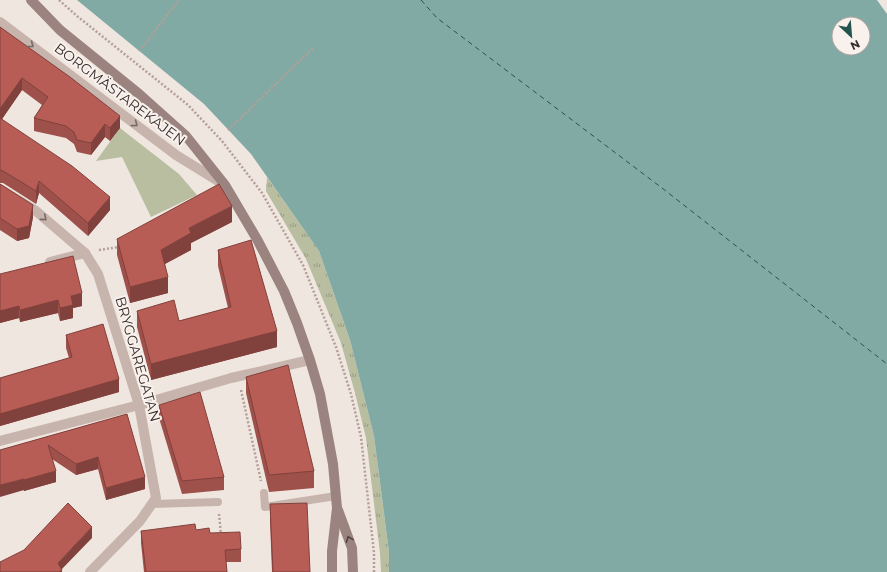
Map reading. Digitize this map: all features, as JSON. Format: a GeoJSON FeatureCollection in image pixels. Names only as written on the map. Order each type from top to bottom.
{"type":"FeatureCollection","features":[{"type":"Feature","properties":{"kind":"main road","name":"BORGMÄSTAREKAJEN"},"geometry":{"type":"LineString","coordinates":[[30,0],[60,30],[139,94],[186,136],[225,185],[258,241],[284,291],[297,323],[320,394],[333,464],[337,508],[332,551],[332,572]]}},
{"type":"Feature","properties":{"kind":"main road","name":"BORGMÄSTAREKAJEN"},"geometry":{"type":"LineString","coordinates":[[337,508],[352,548],[353,572]]}},
{"type":"Feature","properties":{"kind":"street","name":"BORGMÄSTAREKAJEN"},"geometry":{"type":"LineString","coordinates":[[0,22],[176,155],[225,185]]}},
{"type":"Feature","properties":{"kind":"street","name":"BRYGGAREGATAN"},"geometry":{"type":"LineString","coordinates":[[0,188],[36,211],[84,252],[98,274],[139,405],[156,498],[140,521],[90,572]]}},
{"type":"Feature","properties":{"kind":"street"},"geometry":{"type":"LineString","coordinates":[[38,265],[84,252]]}},
{"type":"Feature","properties":{"kind":"street"},"geometry":{"type":"LineString","coordinates":[[0,441],[139,405],[238,376],[310,360]]}},
{"type":"Feature","properties":{"kind":"lane"},"geometry":{"type":"LineString","coordinates":[[264,493],[265,507],[336,496]]}},
{"type":"Feature","properties":{"kind":"lane"},"geometry":{"type":"LineString","coordinates":[[152,504],[218,502]]}},
{"type":"Feature","properties":{"kind":"path"},"geometry":{"type":"LineString","coordinates":[[139,51],[179,0]]}},
{"type":"Feature","properties":{"kind":"path"},"geometry":{"type":"LineString","coordinates":[[228,130],[314,47]]}},
{"type":"Feature","properties":{"kind":"path"},"geometry":{"type":"LineString","coordinates":[[84,252],[119,247],[125,244]]}},
{"type":"Feature","properties":{"kind":"path"},"geometry":{"type":"LineString","coordinates":[[238,376],[264,493]]}},
{"type":"Feature","properties":{"kind":"path"},"geometry":{"type":"LineString","coordinates":[[218,502],[221,541]]}},
{"type":"Feature","properties":{"kind":"green space"},"geometry":{"type":"Polygon","coordinates":[[[120,128],[179,174],[197,195],[151,217],[122,157],[96,161],[120,128]]]}},
{"type":"Feature","properties":{"kind":"green space"},"geometry":{"type":"Polygon","coordinates":[[[267,177],[319,251],[350,340],[374,436],[389,552],[389,572],[381,572],[366,438],[341,343],[306,259],[266,191],[267,177]]]}},
{"type":"Feature","properties":{"kind":"water"},"geometry":{"type":"Polygon","coordinates":[[[77,0],[877,0],[887,14],[887,572],[389,572],[389,552],[374,436],[350,340],[319,251],[251,154],[204,104],[77,0]]]}},
{"type":"Feature","properties":{"kind":"building"},"geometry":{"type":"Polygon","coordinates":[[[0,27],[70,77],[120,116],[110,128],[105,124],[91,143],[77,140],[74,132],[66,126],[34,118],[48,97],[22,78],[0,109],[0,27]]]}},
{"type":"Feature","properties":{"kind":"building"},"geometry":{"type":"Polygon","coordinates":[[[0,118],[72,166],[110,197],[88,223],[39,181],[36,191],[0,170],[0,118]]]}},
{"type":"Feature","properties":{"kind":"building"},"geometry":{"type":"Polygon","coordinates":[[[0,184],[33,205],[29,226],[17,229],[0,218],[0,184]]]}},
{"type":"Feature","properties":{"kind":"building"},"geometry":{"type":"Polygon","coordinates":[[[219,184],[232,206],[189,228],[191,233],[161,250],[168,277],[130,287],[117,239],[219,184]]]}},
{"type":"Feature","properties":{"kind":"building"},"geometry":{"type":"Polygon","coordinates":[[[251,240],[277,331],[151,364],[137,311],[174,300],[179,321],[231,307],[218,250],[251,240]]]}},
{"type":"Feature","properties":{"kind":"building"},"geometry":{"type":"Polygon","coordinates":[[[73,256],[82,293],[71,296],[73,305],[60,308],[58,300],[20,310],[19,306],[0,311],[0,274],[73,256]]]}},
{"type":"Feature","properties":{"kind":"building"},"geometry":{"type":"Polygon","coordinates":[[[103,324],[119,379],[0,414],[0,378],[72,357],[66,335],[103,324]]]}},
{"type":"Feature","properties":{"kind":"building"},"geometry":{"type":"Polygon","coordinates":[[[288,365],[314,471],[269,475],[246,377],[288,365]]]}},
{"type":"Feature","properties":{"kind":"building"},"geometry":{"type":"Polygon","coordinates":[[[200,392],[224,477],[182,481],[159,405],[200,392]]]}},
{"type":"Feature","properties":{"kind":"building"},"geometry":{"type":"Polygon","coordinates":[[[127,414],[145,477],[106,488],[98,457],[76,464],[48,445],[56,471],[0,485],[0,450],[127,414]]]}},
{"type":"Feature","properties":{"kind":"building"},"geometry":{"type":"Polygon","coordinates":[[[68,503],[92,527],[58,563],[62,570],[59,572],[0,572],[0,562],[24,550],[68,503]]]}},
{"type":"Feature","properties":{"kind":"building"},"geometry":{"type":"Polygon","coordinates":[[[307,503],[310,572],[273,572],[270,504],[307,503]]]}},
{"type":"Feature","properties":{"kind":"building"},"geometry":{"type":"Polygon","coordinates":[[[195,524],[196,530],[209,528],[210,533],[240,532],[241,549],[225,550],[227,572],[146,572],[141,531],[195,524]]]}},
{"type":"Feature","properties":{"kind":"ferry route"},"geometry":{"type":"LineString","coordinates":[[421,0],[437,18],[662,188],[887,364]]}}]}
